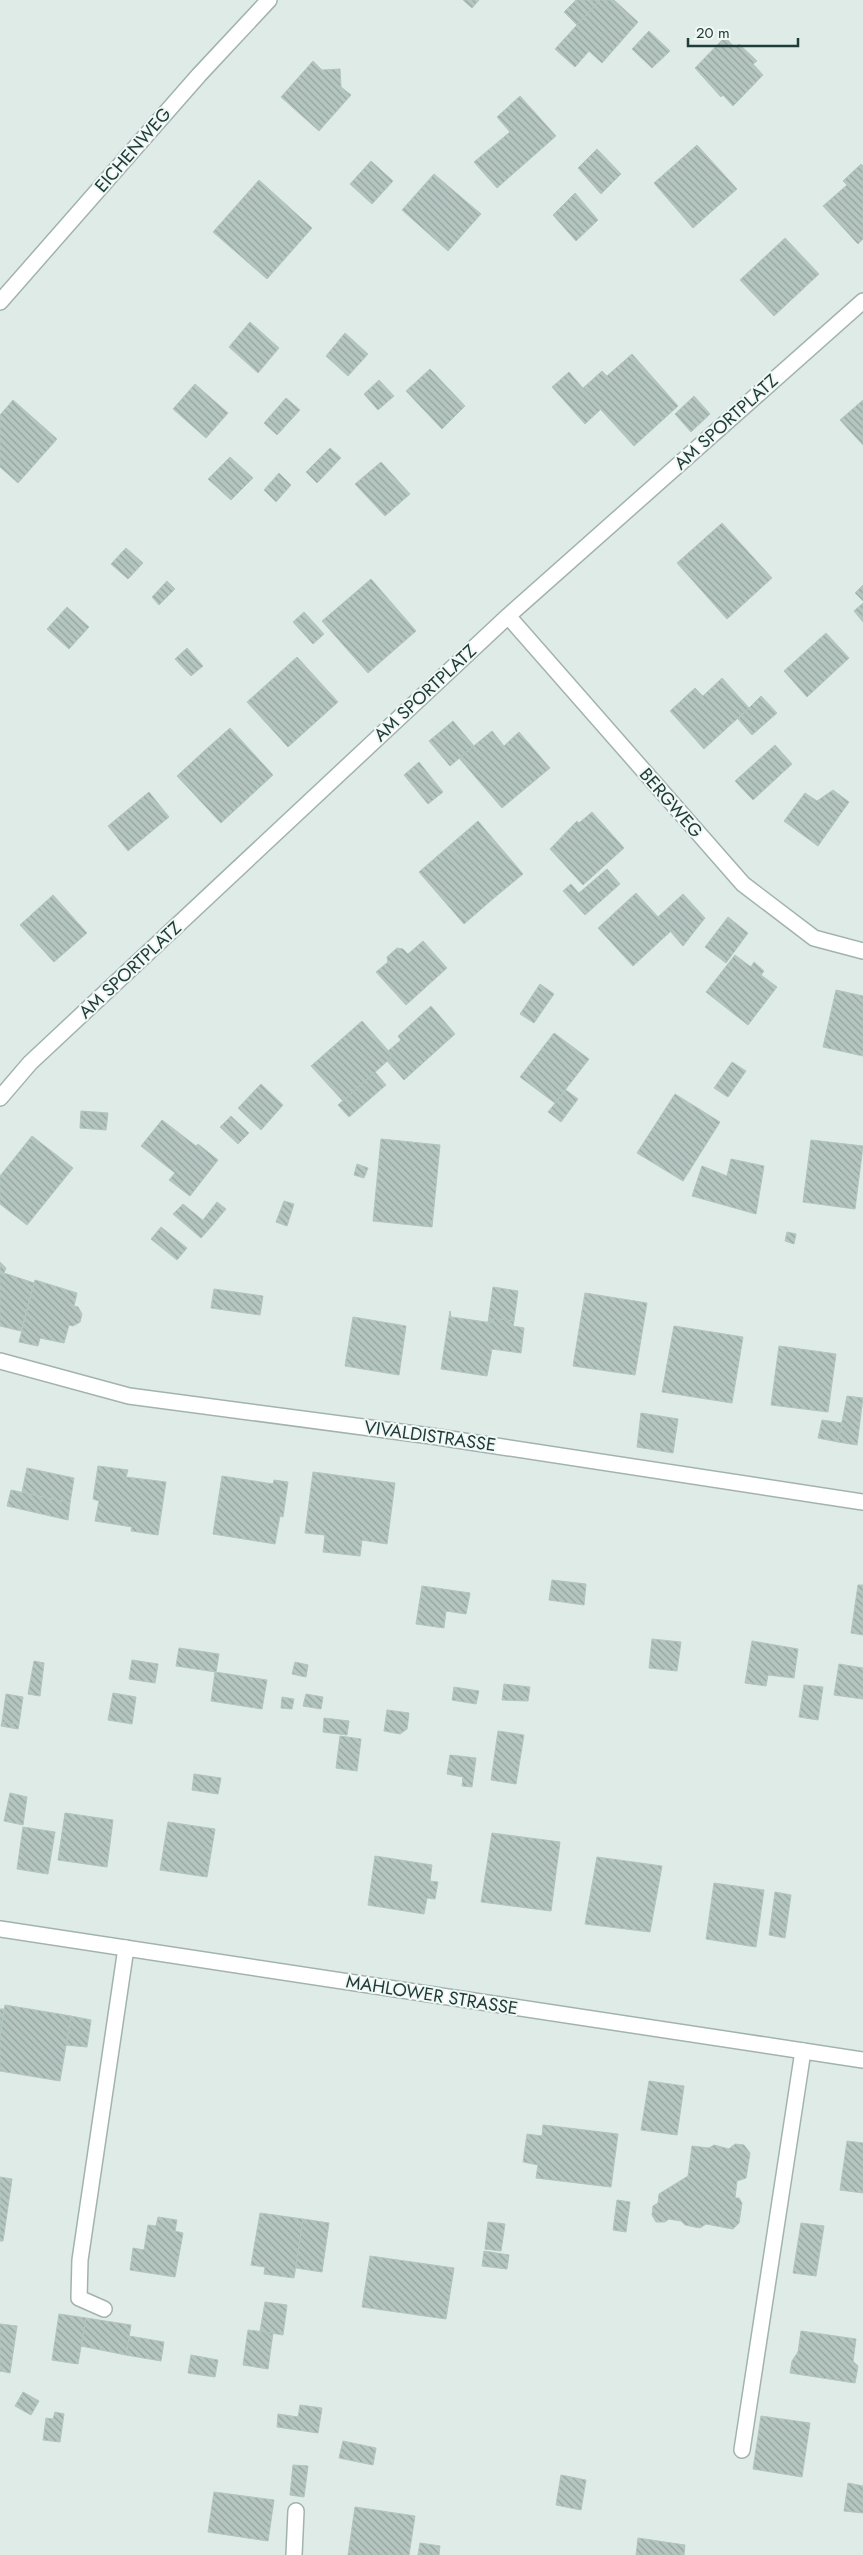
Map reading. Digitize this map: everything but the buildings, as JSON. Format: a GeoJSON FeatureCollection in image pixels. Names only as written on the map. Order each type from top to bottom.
{"type":"FeatureCollection","features":[{"type":"Feature","properties":{"kind":"street","name":"EICHENWEG"},"geometry":{"type":"LineString","coordinates":[[0,302],[199,75],[269,0]]}},
{"type":"Feature","properties":{"kind":"street","name":"AM SPORTPLATZ"},"geometry":{"type":"LineString","coordinates":[[0,1098],[30,1063],[508,616],[861,308]]}},
{"type":"Feature","properties":{"kind":"street","name":"BERGWEG"},"geometry":{"type":"LineString","coordinates":[[508,616],[743,884],[814,938],[863,951]]}},
{"type":"Feature","properties":{"kind":"street","name":"VIVALDISTRASSE"},"geometry":{"type":"LineString","coordinates":[[0,1361],[130,1396],[431,1436],[863,1502]]}},
{"type":"Feature","properties":{"kind":"street","name":"MAHLOWER STRASSE"},"geometry":{"type":"LineString","coordinates":[[0,1929],[863,2060]]}},
{"type":"Feature","properties":{"kind":"street"},"geometry":{"type":"LineString","coordinates":[[104,2309],[79,2298],[80,2260],[126,1948]]}},
{"type":"Feature","properties":{"kind":"street"},"geometry":{"type":"LineString","coordinates":[[742,2450],[803,2051]]}},
{"type":"Feature","properties":{"kind":"street"},"geometry":{"type":"LineString","coordinates":[[294,2555],[296,2511]]}}]}
